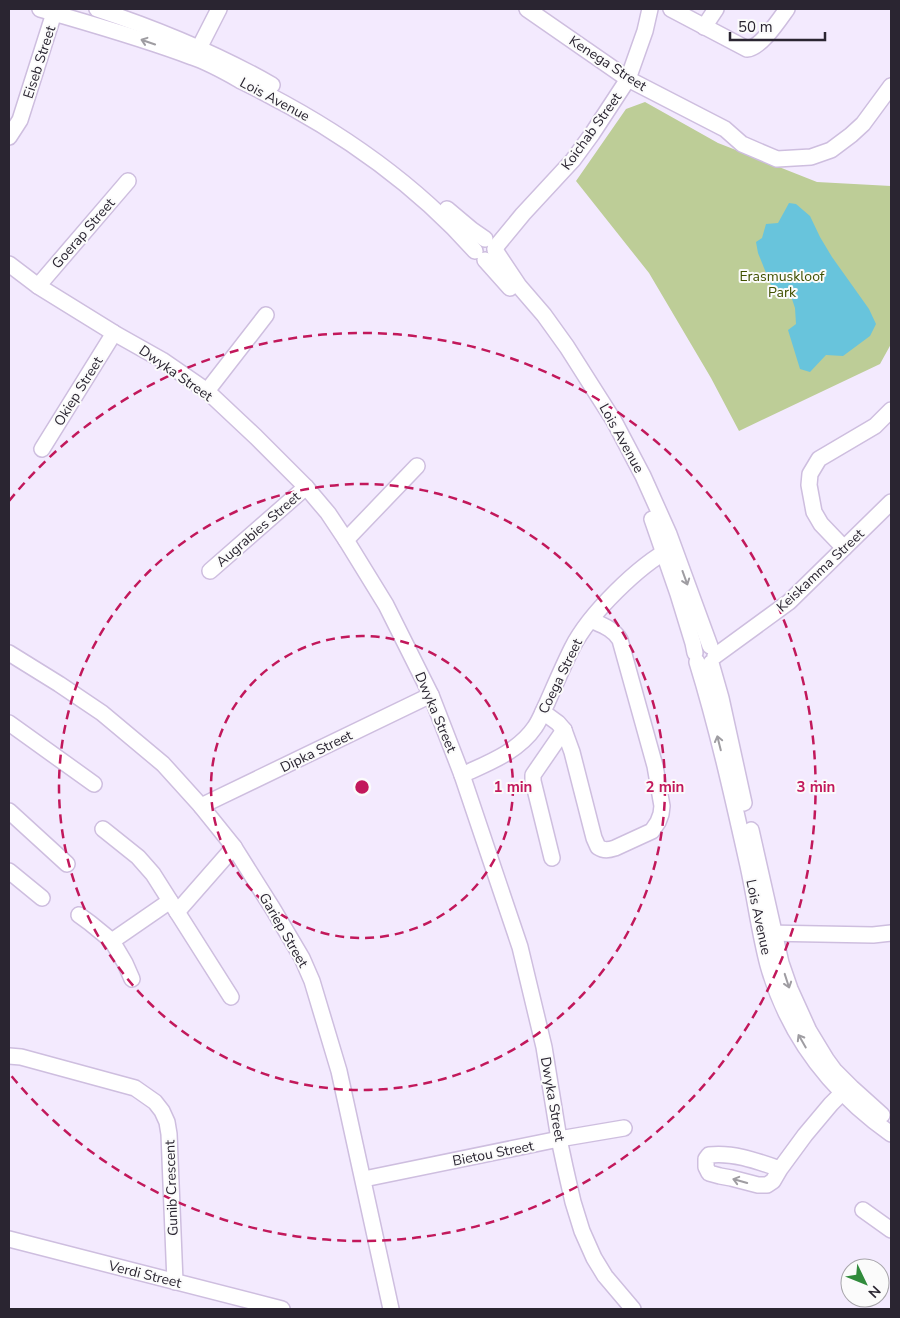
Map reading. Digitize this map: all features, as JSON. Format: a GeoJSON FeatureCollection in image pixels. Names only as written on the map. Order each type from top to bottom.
{"type":"FeatureCollection","features":[{"type":"Feature","properties":{"kind":"street","name":"Lois Avenue"},"geometry":{"type":"LineString","coordinates":[[97,9],[137,23],[196,52],[328,128],[361,151],[444,218],[487,248],[522,301],[579,378],[637,483],[652,518],[669,550],[678,594],[693,643],[706,655],[735,807],[754,892],[768,934],[768,965],[782,1005],[802,1043],[815,1062],[847,1090],[891,1122]]}},
{"type":"Feature","properties":{"kind":"street"},"geometry":{"type":"LineString","coordinates":[[196,52],[218,9]]}},
{"type":"Feature","properties":{"kind":"street","name":"Kenega Street"},"geometry":{"type":"LineString","coordinates":[[527,9],[628,79],[724,129],[742,144],[777,159],[811,157],[831,150],[852,135],[863,124],[891,86]]}},
{"type":"Feature","properties":{"kind":"street","name":"Koichab Street"},"geometry":{"type":"LineString","coordinates":[[487,248],[523,214],[573,160],[592,134],[628,79],[645,31],[650,9]]}},
{"type":"Feature","properties":{"kind":"street"},"geometry":{"type":"LineString","coordinates":[[671,9],[743,47],[752,49],[763,40],[787,9]]}},
{"type":"Feature","properties":{"kind":"street"},"geometry":{"type":"LineString","coordinates":[[704,27],[716,9]]}},
{"type":"Feature","properties":{"kind":"street","name":"Lois Avenue"},"geometry":{"type":"LineString","coordinates":[[52,10],[129,36],[196,52]]}},
{"type":"Feature","properties":{"kind":"street","name":"Eiseb Street"},"geometry":{"type":"LineString","coordinates":[[9,137],[20,120],[52,10]]}},
{"type":"Feature","properties":{"kind":"street","name":"Goerap Street"},"geometry":{"type":"LineString","coordinates":[[38,286],[128,181]]}},
{"type":"Feature","properties":{"kind":"street","name":"Dwyka Street"},"geometry":{"type":"LineString","coordinates":[[9,264],[38,286],[162,360],[207,392],[256,437],[306,487],[328,513],[386,605],[430,696],[462,775],[520,947],[544,1047],[573,1202],[582,1231],[594,1258],[605,1276],[633,1309]]}},
{"type":"Feature","properties":{"kind":"street"},"geometry":{"type":"LineString","coordinates":[[207,392],[266,315]]}},
{"type":"Feature","properties":{"kind":"street","name":"Okiep Street"},"geometry":{"type":"LineString","coordinates":[[42,449],[114,333]]}},
{"type":"Feature","properties":{"kind":"street"},"geometry":{"type":"LineString","coordinates":[[844,548],[822,524],[814,512],[809,485],[810,474],[820,458],[875,426],[891,410]]}},
{"type":"Feature","properties":{"kind":"street"},"geometry":{"type":"LineString","coordinates":[[346,540],[417,466]]}},
{"type":"Feature","properties":{"kind":"street","name":"Augrabies Street"},"geometry":{"type":"LineString","coordinates":[[210,571],[306,487]]}},
{"type":"Feature","properties":{"kind":"street","name":"Keiskamma Street"},"geometry":{"type":"LineString","coordinates":[[706,655],[735,636],[746,634],[789,602],[891,502]]}},
{"type":"Feature","properties":{"kind":"street","name":"Coega Street"},"geometry":{"type":"LineString","coordinates":[[462,775],[512,750],[535,728],[573,646],[590,620],[637,573],[669,550]]}},
{"type":"Feature","properties":{"kind":"street"},"geometry":{"type":"LineString","coordinates":[[542,712],[558,723],[564,730],[572,752],[598,847],[603,850],[615,848],[652,831],[658,822],[662,806],[655,766],[620,640],[611,630],[590,620]]}},
{"type":"Feature","properties":{"kind":"street","name":"Gariep Street"},"geometry":{"type":"LineString","coordinates":[[9,653],[102,713],[163,764],[201,806],[234,847],[302,958],[312,981],[339,1071],[391,1309]]}},
{"type":"Feature","properties":{"kind":"street","name":"Dipka Street"},"geometry":{"type":"LineString","coordinates":[[201,806],[430,696]]}},
{"type":"Feature","properties":{"kind":"street"},"geometry":{"type":"LineString","coordinates":[[9,723],[94,784]]}},
{"type":"Feature","properties":{"kind":"street"},"geometry":{"type":"LineString","coordinates":[[552,858],[532,781],[533,775],[564,730]]}},
{"type":"Feature","properties":{"kind":"street"},"geometry":{"type":"LineString","coordinates":[[9,811],[67,864]]}},
{"type":"Feature","properties":{"kind":"street"},"geometry":{"type":"LineString","coordinates":[[103,829],[138,857],[153,874],[231,997]]}},
{"type":"Feature","properties":{"kind":"street"},"geometry":{"type":"LineString","coordinates":[[112,941],[173,906],[234,847]]}},
{"type":"Feature","properties":{"kind":"street"},"geometry":{"type":"LineString","coordinates":[[9,871],[42,898]]}},
{"type":"Feature","properties":{"kind":"street"},"geometry":{"type":"LineString","coordinates":[[79,915],[112,941],[132,979]]}},
{"type":"Feature","properties":{"kind":"street"},"geometry":{"type":"LineString","coordinates":[[768,934],[873,935],[891,933]]}},
{"type":"Feature","properties":{"kind":"street","name":"Gunib Crescent"},"geometry":{"type":"LineString","coordinates":[[9,1056],[21,1057],[135,1088],[155,1102],[167,1122],[169,1134],[175,1282]]}},
{"type":"Feature","properties":{"kind":"street","name":"Lois Avenue"},"geometry":{"type":"LineString","coordinates":[[847,1090],[851,1102],[891,1134]]}},
{"type":"Feature","properties":{"kind":"street"},"geometry":{"type":"LineString","coordinates":[[780,1169],[831,1104],[847,1090]]}},
{"type":"Feature","properties":{"kind":"street","name":"Bietou Street"},"geometry":{"type":"LineString","coordinates":[[364,1179],[560,1139],[624,1128]]}},
{"type":"Feature","properties":{"kind":"street"},"geometry":{"type":"LineString","coordinates":[[863,1210],[891,1230]]}},
{"type":"Feature","properties":{"kind":"street","name":"Verdi Street"},"geometry":{"type":"LineString","coordinates":[[9,1239],[282,1309]]}},
{"type":"Feature","properties":{"kind":"green space","name":"Erasmuskloof Park"},"geometry":{"type":"Polygon","coordinates":[[[645,102],[718,143],[817,182],[891,186],[891,344],[880,364],[739,431],[711,378],[649,273],[576,181],[626,109],[645,102]]]}},
{"type":"Feature","properties":{"kind":"water"},"geometry":{"type":"Polygon","coordinates":[[[789,203],[796,204],[810,216],[832,257],[869,309],[876,324],[870,336],[843,356],[826,355],[810,372],[800,369],[788,330],[796,324],[795,308],[792,299],[775,295],[758,253],[756,242],[762,238],[766,224],[778,223],[789,203]]]}}]}
